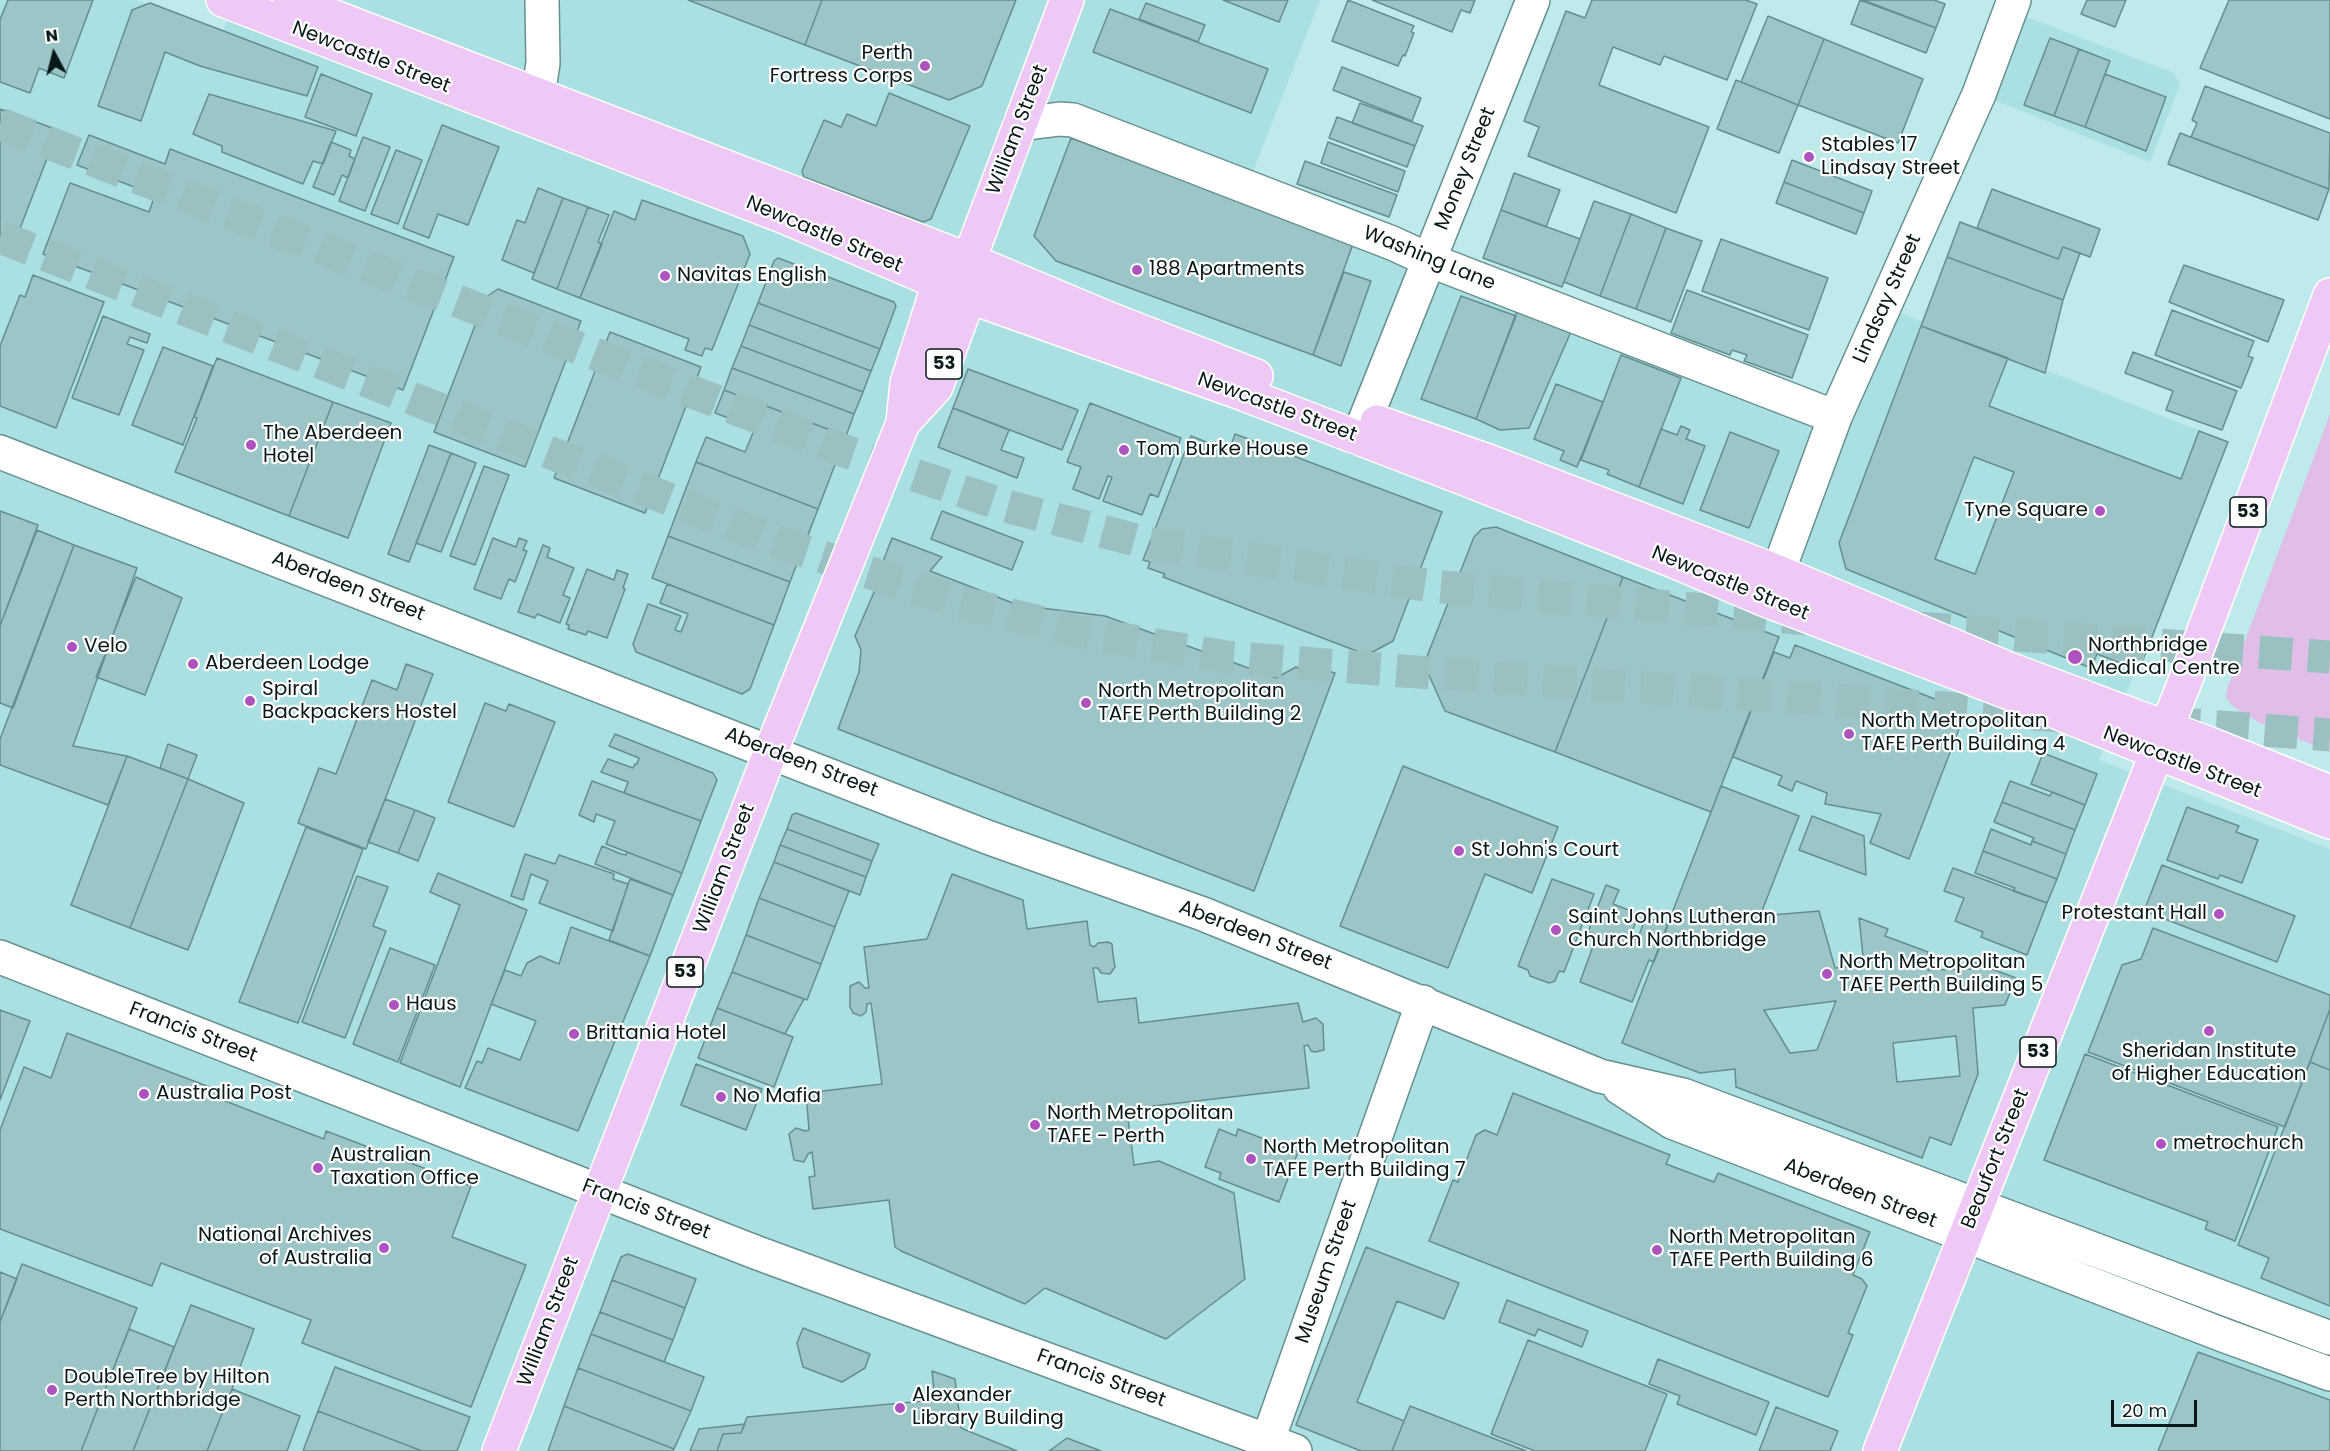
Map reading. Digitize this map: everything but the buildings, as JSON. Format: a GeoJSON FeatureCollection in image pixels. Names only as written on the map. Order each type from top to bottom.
{"type":"FeatureCollection","features":[{"type":"Feature","properties":{"kind":"main road","name":"Newcastle Street"},"geometry":{"type":"LineString","coordinates":[[223,0],[782,216],[969,296],[1241,393],[1491,462],[1999,689],[2330,792]]}},
{"type":"Feature","properties":{"kind":"main road","name":"Newcastle Street"},"geometry":{"type":"LineString","coordinates":[[290,0],[969,260],[1362,428]]}},
{"type":"Feature","properties":{"kind":"main road","name":"William Street"},"geometry":{"type":"LineString","coordinates":[[903,423],[936,387],[969,296],[969,260],[1067,0]]}},
{"type":"Feature","properties":{"kind":"main road"},"geometry":{"type":"LineString","coordinates":[[939,283],[969,260]]}},
{"type":"Feature","properties":{"kind":"main road","name":"William Street"},"geometry":{"type":"LineString","coordinates":[[499,1451],[771,751],[903,423],[907,383],[939,283]]}},
{"type":"Feature","properties":{"kind":"main road","name":"Beaufort Street"},"geometry":{"type":"LineString","coordinates":[[1880,1451],[2161,741],[2330,295]]}},
{"type":"Feature","properties":{"kind":"main road","name":"Newcastle Street"},"geometry":{"type":"LineString","coordinates":[[2161,741],[2330,822]]}},
{"type":"Feature","properties":{"kind":"street"},"geometry":{"type":"LineString","coordinates":[[538,96],[543,63],[542,0]]}},
{"type":"Feature","properties":{"kind":"street","name":"Money Street"},"geometry":{"type":"LineString","coordinates":[[1362,428],[1533,0]]}},
{"type":"Feature","properties":{"kind":"street","name":"Lindsay Street"},"geometry":{"type":"LineString","coordinates":[[1770,586],[1835,417],[1979,94],[2014,0]]}},
{"type":"Feature","properties":{"kind":"street","name":"Washing Lane"},"geometry":{"type":"LineString","coordinates":[[1020,123],[1073,120],[1835,417]]}},
{"type":"Feature","properties":{"kind":"street","name":"Aberdeen Street"},"geometry":{"type":"LineString","coordinates":[[0,452],[987,837],[1203,914],[1423,1002],[1600,1076],[1672,1122],[2330,1338]]}},
{"type":"Feature","properties":{"kind":"street","name":"Francis Street"},"geometry":{"type":"LineString","coordinates":[[0,957],[766,1256],[1282,1446]]}},
{"type":"Feature","properties":{"kind":"street","name":"Museum Street"},"geometry":{"type":"LineString","coordinates":[[1282,1446],[1423,1002]]}},
{"type":"Feature","properties":{"kind":"street","name":"Aberdeen Street"},"geometry":{"type":"LineString","coordinates":[[1972,1220],[2223,1335],[2330,1374]]}},
{"type":"Feature","properties":{"kind":"shaded area"},"geometry":{"type":"Polygon","coordinates":[[[0,0],[136,0],[223,31],[236,0],[1320,0],[1247,187],[1851,424],[1896,311],[2228,442],[2099,760],[2330,849],[2330,1451],[0,1451],[0,0]]]}},
{"type":"Feature","properties":{"kind":"shaded area"},"geometry":{"type":"Polygon","coordinates":[[[2011,11],[2174,73],[2180,84],[2150,162],[1979,94],[2011,11]]]}},
{"type":"Feature","properties":{"kind":"shaded area"},"geometry":{"type":"Polygon","coordinates":[[[2330,414],[2330,752],[2258,722],[2234,707],[2226,698],[2227,689],[2330,414]]]}},
{"type":"Feature","properties":{"kind":"tunnel"},"geometry":{"type":"LineString","coordinates":[[0,124],[850,453],[1006,506],[1147,543],[1432,586],[1806,619]]}},
{"type":"Feature","properties":{"kind":"tunnel"},"geometry":{"type":"LineString","coordinates":[[0,237],[786,545],[959,602],[1080,632],[1226,657],[2059,716]]}},
{"type":"Feature","properties":{"kind":"tunnel"},"geometry":{"type":"LineString","coordinates":[[1917,628],[2330,657]]}},
{"type":"Feature","properties":{"kind":"tunnel"},"geometry":{"type":"LineString","coordinates":[[2167,723],[2330,735]]}},
{"type":"Feature","properties":{"kind":"place","name":"Perth Fortress Corps"},"geometry":{"type":"Point","coordinates":[925,66]}},
{"type":"Feature","properties":{"kind":"place","name":"Stables 17 Lindsay Street"},"geometry":{"type":"Point","coordinates":[1809,157]}},
{"type":"Feature","properties":{"kind":"place","name":"188 Apartments"},"geometry":{"type":"Point","coordinates":[1137,270]}},
{"type":"Feature","properties":{"kind":"place","name":"Navitas English"},"geometry":{"type":"Point","coordinates":[665,276]}},
{"type":"Feature","properties":{"kind":"place","name":"The Aberdeen Hotel"},"geometry":{"type":"Point","coordinates":[251,445]}},
{"type":"Feature","properties":{"kind":"place","name":"Tom Burke House"},"geometry":{"type":"Point","coordinates":[1124,450]}},
{"type":"Feature","properties":{"kind":"place","name":"Tyne Square"},"geometry":{"type":"Point","coordinates":[2100,511]}},
{"type":"Feature","properties":{"kind":"place","name":"Velo"},"geometry":{"type":"Point","coordinates":[72,647]}},
{"type":"Feature","properties":{"kind":"place","name":"Northbridge Medical Centre"},"geometry":{"type":"Point","coordinates":[2075,657]}},
{"type":"Feature","properties":{"kind":"place","name":"Aberdeen Lodge"},"geometry":{"type":"Point","coordinates":[193,664]}},
{"type":"Feature","properties":{"kind":"place","name":"Spiral Backpackers Hostel"},"geometry":{"type":"Point","coordinates":[250,701]}},
{"type":"Feature","properties":{"kind":"place","name":"North Metropolitan TAFE Perth Building 2"},"geometry":{"type":"Point","coordinates":[1086,703]}},
{"type":"Feature","properties":{"kind":"place","name":"North Metropolitan TAFE Perth Building 4"},"geometry":{"type":"Point","coordinates":[1849,734]}},
{"type":"Feature","properties":{"kind":"place","name":"St John's Court"},"geometry":{"type":"Point","coordinates":[1459,851]}},
{"type":"Feature","properties":{"kind":"place","name":"Protestant Hall"},"geometry":{"type":"Point","coordinates":[2219,914]}},
{"type":"Feature","properties":{"kind":"place","name":"Saint Johns Lutheran Church Northbridge"},"geometry":{"type":"Point","coordinates":[1556,930]}},
{"type":"Feature","properties":{"kind":"place","name":"North Metropolitan TAFE Perth Building 5"},"geometry":{"type":"Point","coordinates":[1827,974]}},
{"type":"Feature","properties":{"kind":"place","name":"Haus"},"geometry":{"type":"Point","coordinates":[394,1005]}},
{"type":"Feature","properties":{"kind":"place","name":"Sheridan Institute of Higher Education"},"geometry":{"type":"Point","coordinates":[2209,1031]}},
{"type":"Feature","properties":{"kind":"place","name":"Brittania Hotel"},"geometry":{"type":"Point","coordinates":[574,1034]}},
{"type":"Feature","properties":{"kind":"place","name":"Australia Post"},"geometry":{"type":"Point","coordinates":[144,1094]}},
{"type":"Feature","properties":{"kind":"place","name":"No Mafia"},"geometry":{"type":"Point","coordinates":[721,1097]}},
{"type":"Feature","properties":{"kind":"place","name":"North Metropolitan TAFE - Perth"},"geometry":{"type":"Point","coordinates":[1035,1125]}},
{"type":"Feature","properties":{"kind":"place","name":"metrochurch"},"geometry":{"type":"Point","coordinates":[2161,1144]}},
{"type":"Feature","properties":{"kind":"place","name":"North Metropolitan TAFE Perth Building 7"},"geometry":{"type":"Point","coordinates":[1251,1159]}},
{"type":"Feature","properties":{"kind":"place","name":"Australian Taxation Office"},"geometry":{"type":"Point","coordinates":[318,1168]}},
{"type":"Feature","properties":{"kind":"place","name":"National Archives of Australia"},"geometry":{"type":"Point","coordinates":[384,1248]}},
{"type":"Feature","properties":{"kind":"place","name":"North Metropolitan TAFE Perth Building 6"},"geometry":{"type":"Point","coordinates":[1657,1250]}},
{"type":"Feature","properties":{"kind":"place","name":"DoubleTree by Hilton Perth Northbridge"},"geometry":{"type":"Point","coordinates":[52,1390]}},
{"type":"Feature","properties":{"kind":"place","name":"Alexander Library Building"},"geometry":{"type":"Point","coordinates":[900,1408]}}]}
